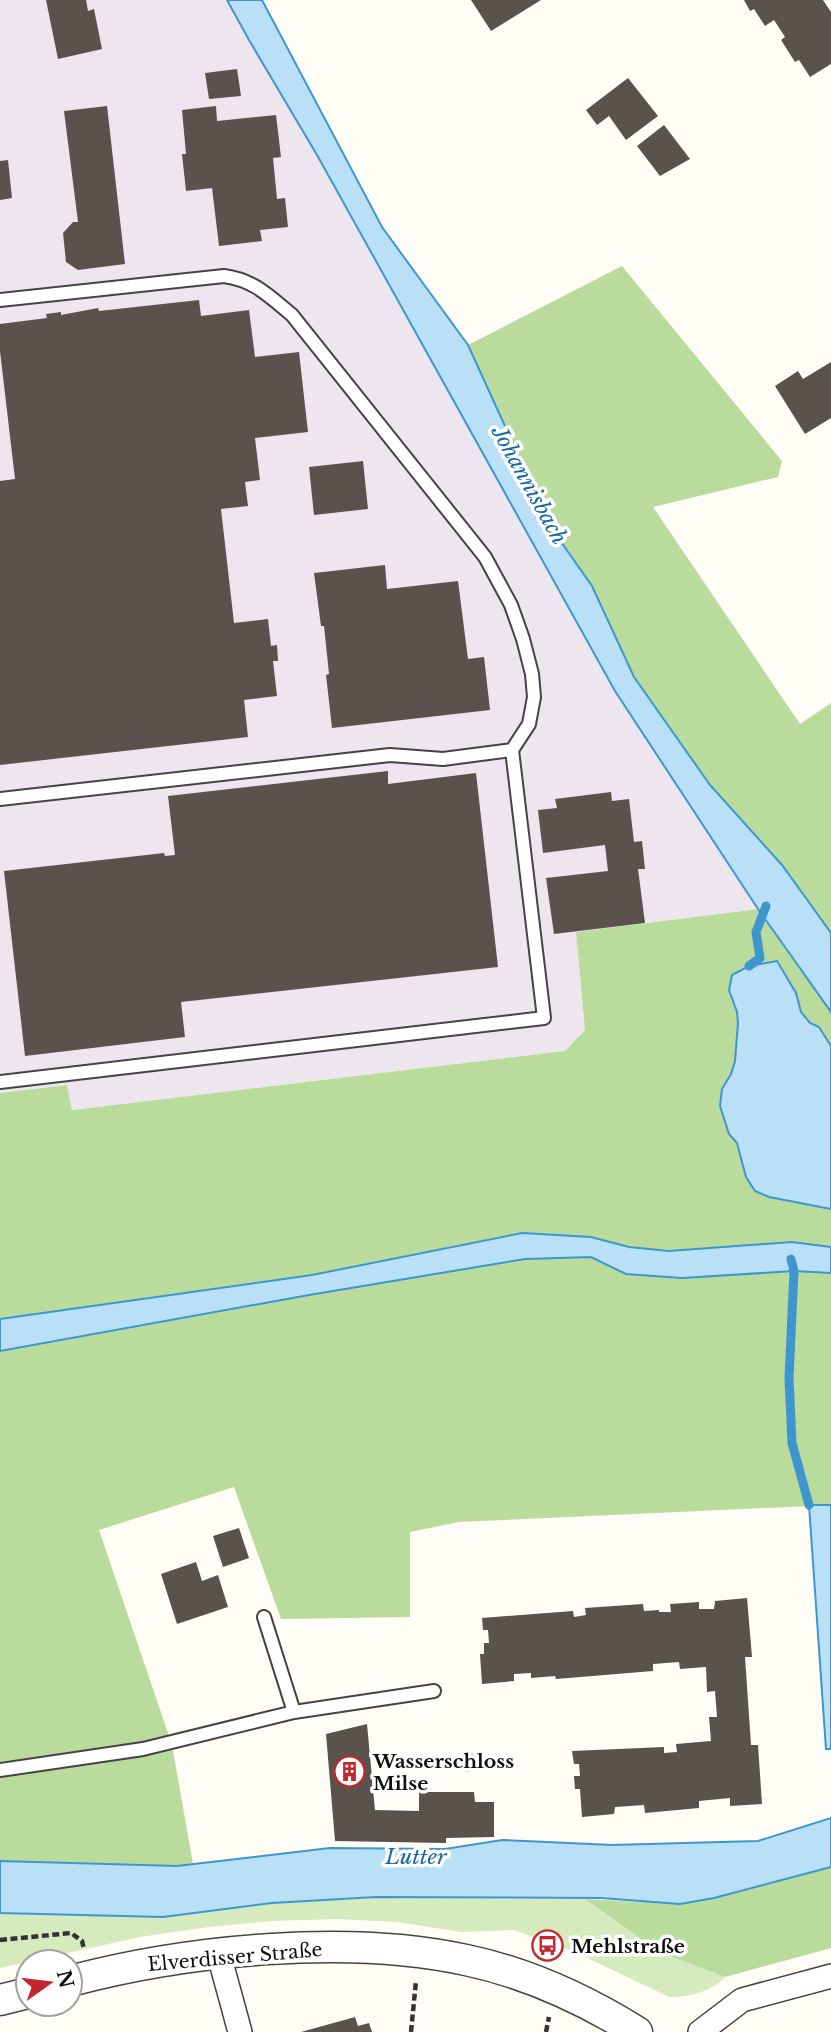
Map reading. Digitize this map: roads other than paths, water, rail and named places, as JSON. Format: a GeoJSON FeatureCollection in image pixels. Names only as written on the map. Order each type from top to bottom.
{"type":"FeatureCollection","features":[{"type":"Feature","properties":{"kind":"street","name":"Elverdisser Straße"},"geometry":{"type":"LineString","coordinates":[[84,1978],[132,1967],[278,1949],[418,1952],[467,1960],[564,1991],[637,2032]]}},
{"type":"Feature","properties":{"kind":"street"},"geometry":{"type":"LineString","coordinates":[[219,1955],[240,2032]]}},
{"type":"Feature","properties":{"kind":"street"},"geometry":{"type":"LineString","coordinates":[[700,2032],[742,2000],[831,1976]]}},
{"type":"Feature","properties":{"kind":"lane"},"geometry":{"type":"LineString","coordinates":[[0,300],[224,276],[243,279],[261,289],[292,315],[485,557],[511,605],[532,674],[534,697],[529,724],[512,750],[544,1018],[0,1082]]}},
{"type":"Feature","properties":{"kind":"lane"},"geometry":{"type":"LineString","coordinates":[[0,799],[390,755],[443,759],[512,750]]}},
{"type":"Feature","properties":{"kind":"lane"},"geometry":{"type":"LineString","coordinates":[[264,1617],[294,1712]]}},
{"type":"Feature","properties":{"kind":"lane"},"geometry":{"type":"LineString","coordinates":[[0,1770],[144,1749],[294,1712],[434,1691]]}},
{"type":"Feature","properties":{"kind":"water","name":"Johannisbach"},"geometry":{"type":"Polygon","coordinates":[[[227,0],[262,0],[382,227],[468,345],[552,529],[592,586],[634,677],[710,785],[782,865],[831,933],[831,1012],[758,909],[615,691],[317,155],[227,0]]]}},
{"type":"Feature","properties":{"kind":"water"},"geometry":{"type":"Polygon","coordinates":[[[777,961],[796,993],[801,1012],[810,1023],[819,1027],[831,1046],[831,1209],[769,1197],[755,1191],[746,1177],[737,1143],[729,1134],[720,1106],[722,1089],[735,1061],[738,1023],[729,990],[732,975],[749,966],[777,961]]]}},
{"type":"Feature","properties":{"kind":"water"},"geometry":{"type":"Polygon","coordinates":[[[522,1233],[591,1237],[629,1247],[669,1251],[792,1242],[831,1247],[831,1273],[794,1271],[682,1278],[626,1274],[591,1257],[525,1259],[0,1351],[0,1319],[312,1275],[522,1233]]]}},
{"type":"Feature","properties":{"kind":"water"},"geometry":{"type":"Polygon","coordinates":[[[809,1505],[831,1505],[831,1749],[826,1749],[809,1505]]]}},
{"type":"Feature","properties":{"kind":"water","name":"Lutter"},"geometry":{"type":"Polygon","coordinates":[[[831,1818],[831,1867],[714,1898],[680,1904],[601,1898],[376,1897],[272,1903],[163,1917],[0,1913],[0,1861],[177,1866],[330,1848],[445,1849],[502,1840],[612,1845],[758,1841],[831,1818]]]}},
{"type":"Feature","properties":{"kind":"waterway"},"geometry":{"type":"LineString","coordinates":[[749,966],[760,958],[756,932],[766,906]]}},
{"type":"Feature","properties":{"kind":"waterway"},"geometry":{"type":"LineString","coordinates":[[791,1259],[794,1271],[789,1378],[792,1443],[809,1505]]}},
{"type":"Feature","properties":{"kind":"place","name":"Wasserschloss Milse"},"geometry":{"type":"Point","coordinates":[350,1772]}},
{"type":"Feature","properties":{"kind":"place","name":"Mehlstraße"},"geometry":{"type":"Point","coordinates":[548,1946]}}]}
